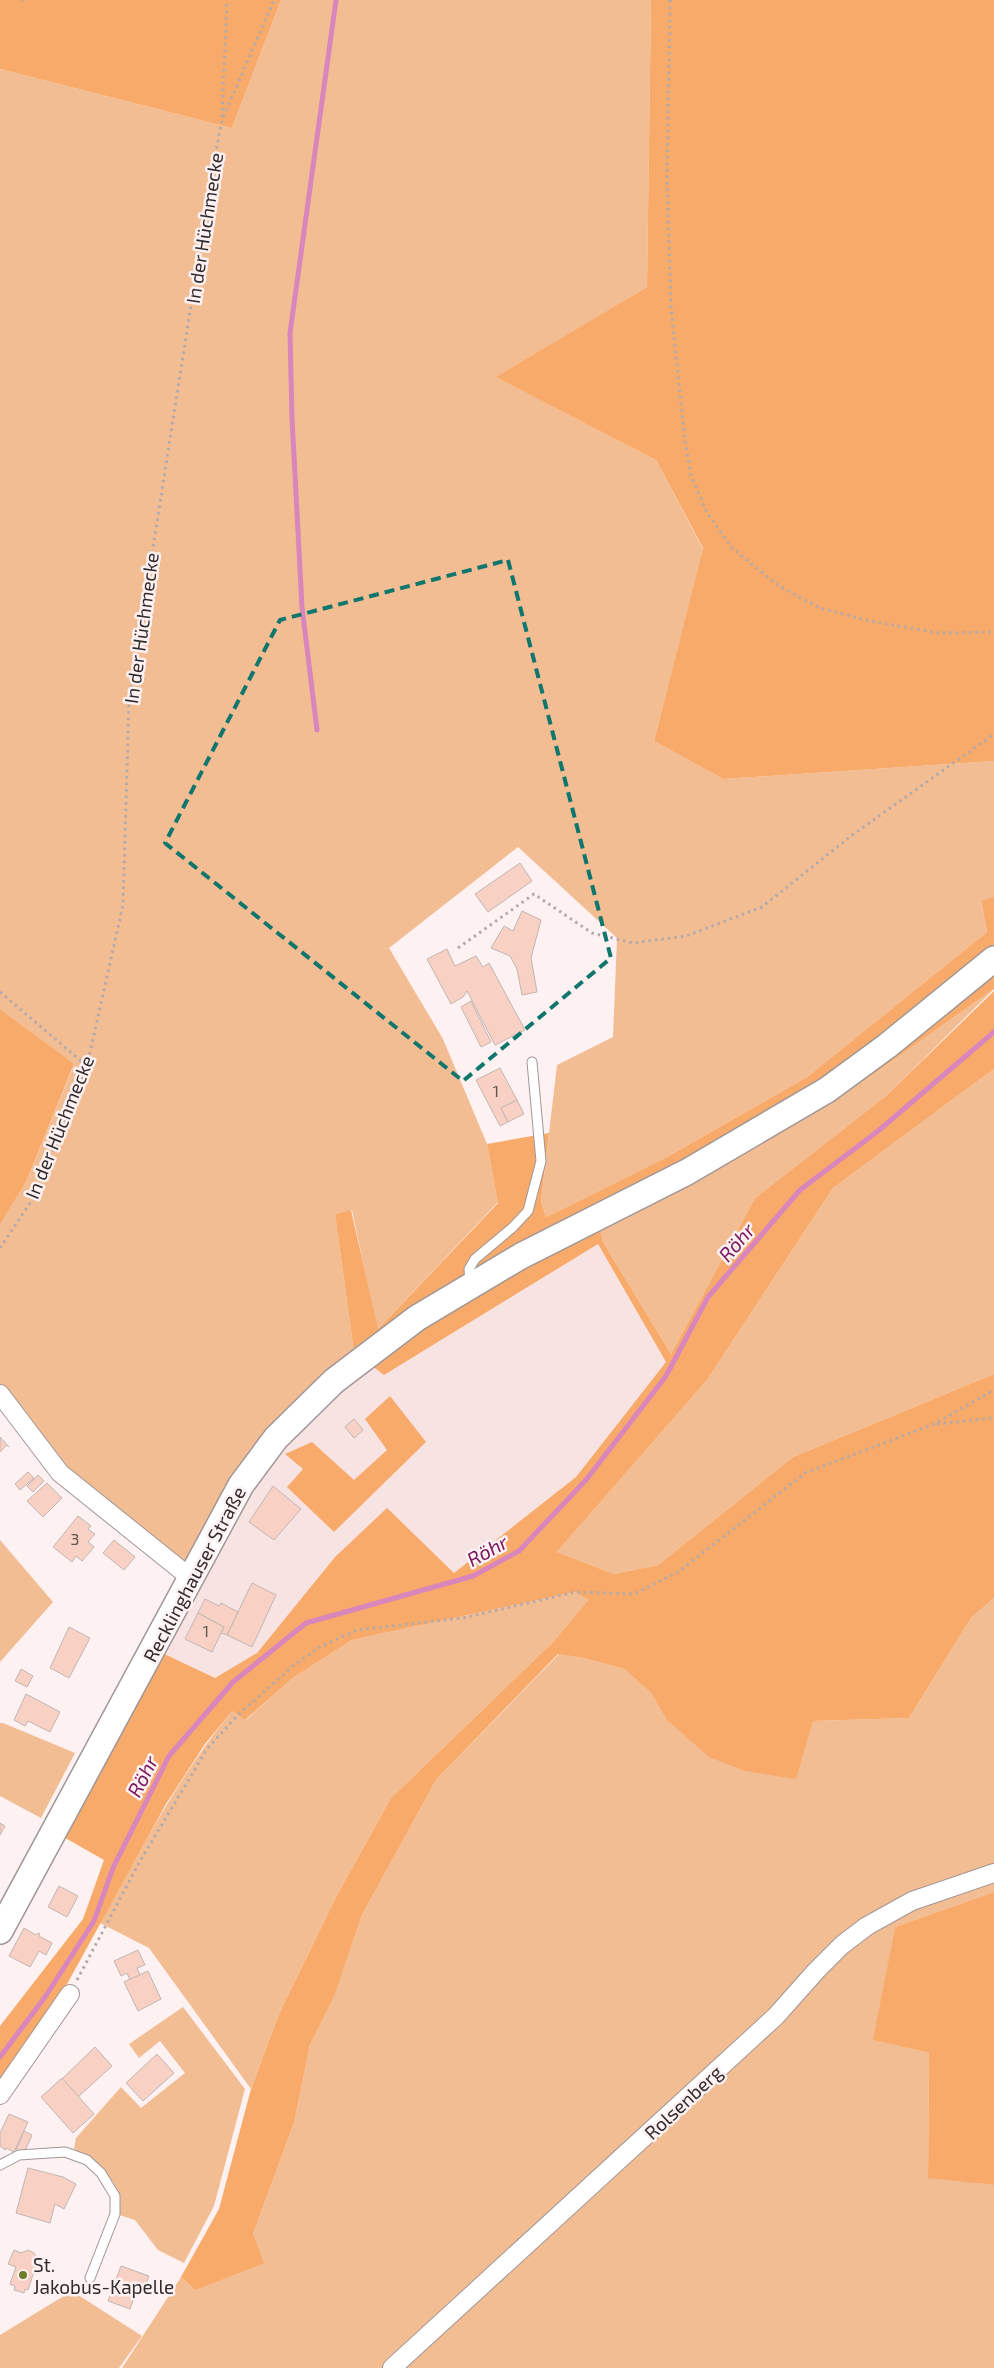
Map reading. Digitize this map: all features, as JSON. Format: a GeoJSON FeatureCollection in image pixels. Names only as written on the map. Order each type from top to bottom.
{"type":"FeatureCollection","features":[{"type":"Feature","properties":{"kind":"main road","name":"Recklinghauser Straße"},"geometry":{"type":"LineString","coordinates":[[0,1931],[192,1579],[241,1485],[276,1438],[334,1381],[417,1318],[470,1285],[522,1256],[687,1172],[827,1090],[887,1046],[994,959]]}},
{"type":"Feature","properties":{"kind":"street"},"geometry":{"type":"LineString","coordinates":[[0,1394],[60,1473],[192,1579]]}},
{"type":"Feature","properties":{"kind":"street","name":"Rolsenberg"},"geometry":{"type":"LineString","coordinates":[[392,2368],[776,2016],[842,1945],[866,1926],[904,1905],[994,1873]]}},
{"type":"Feature","properties":{"kind":"street"},"geometry":{"type":"LineString","coordinates":[[0,2095],[70,1994]]}},
{"type":"Feature","properties":{"kind":"lane"},"geometry":{"type":"LineString","coordinates":[[470,1285],[469,1269],[475,1259],[528,1211],[541,1160],[532,1062]]}},
{"type":"Feature","properties":{"kind":"lane"},"geometry":{"type":"LineString","coordinates":[[0,2166],[19,2155],[65,2152],[87,2160],[101,2173],[115,2196],[115,2214],[90,2278]]}},
{"type":"Feature","properties":{"kind":"path"},"geometry":{"type":"LineString","coordinates":[[222,120],[227,0]]}},
{"type":"Feature","properties":{"kind":"path","name":"In der Hüchmecke"},"geometry":{"type":"LineString","coordinates":[[0,1248],[34,1197],[87,1066],[123,905],[129,701],[211,177],[222,120],[274,0]]}},
{"type":"Feature","properties":{"kind":"path"},"geometry":{"type":"LineString","coordinates":[[670,0],[668,177],[671,307],[685,442],[691,475],[706,511],[732,548],[779,586],[820,608],[869,621],[939,633],[994,632]]}},
{"type":"Feature","properties":{"kind":"path"},"geometry":{"type":"LineString","coordinates":[[458,948],[534,894],[592,933],[633,943],[686,936],[762,907],[851,836],[994,734]]}},
{"type":"Feature","properties":{"kind":"path"},"geometry":{"type":"LineString","coordinates":[[0,992],[87,1066]]}},
{"type":"Feature","properties":{"kind":"path"},"geometry":{"type":"LineString","coordinates":[[70,1994],[139,1862],[208,1749],[236,1717],[293,1666],[320,1647],[357,1630],[463,1618],[576,1592],[634,1594],[678,1572],[805,1473],[934,1424],[994,1390]]}},
{"type":"Feature","properties":{"kind":"path"},"geometry":{"type":"LineString","coordinates":[[934,1424],[994,1418]]}},
{"type":"Feature","properties":{"kind":"highlighted area"},"geometry":{"type":"Polygon","coordinates":[[[508,560],[611,958],[463,1081],[165,843],[280,620],[508,560]]]}},
{"type":"Feature","properties":{"kind":"shaded area"},"geometry":{"type":"Polygon","coordinates":[[[0,0],[281,0],[232,128],[0,69],[0,0]]]}},
{"type":"Feature","properties":{"kind":"shaded area"},"geometry":{"type":"Polygon","coordinates":[[[281,0],[651,0],[647,287],[497,377],[656,460],[703,549],[654,741],[723,779],[994,761],[994,897],[981,902],[987,932],[807,1077],[667,1157],[546,1217],[541,1201],[557,1065],[613,1037],[617,938],[518,847],[389,948],[443,1039],[487,1144],[498,1202],[377,1330],[352,1210],[335,1214],[354,1352],[191,1568],[65,1471],[0,1390],[0,1225],[26,1182],[74,1065],[0,1009],[0,69],[232,128],[281,0]]]}},
{"type":"Feature","properties":{"kind":"shaded area"},"geometry":{"type":"Polygon","coordinates":[[[651,0],[994,0],[994,761],[723,779],[654,741],[703,548],[656,460],[496,377],[647,287],[651,0]]]}},
{"type":"Feature","properties":{"kind":"shaded area"},"geometry":{"type":"Polygon","coordinates":[[[994,897],[994,989],[861,1083],[712,1171],[600,1226],[603,1242],[671,1354],[755,1198],[886,1096],[994,991],[994,1069],[833,1188],[707,1380],[557,1552],[614,1574],[658,1565],[793,1457],[994,1374],[994,1598],[971,1618],[909,1718],[813,1721],[796,1779],[745,1771],[709,1757],[666,1719],[651,1693],[624,1669],[583,1658],[558,1654],[436,1780],[362,1915],[335,1994],[310,2045],[294,2123],[253,2234],[264,2263],[195,2290],[181,2277],[219,2209],[251,2089],[279,2014],[336,1897],[391,1798],[553,1642],[588,1600],[575,1592],[352,1640],[293,1678],[245,1720],[232,1711],[205,1744],[166,1804],[61,1995],[0,2082],[0,2026],[83,1919],[104,1860],[60,1835],[158,1651],[215,1678],[257,1653],[335,1557],[387,1508],[454,1573],[576,1477],[666,1362],[598,1244],[384,1375],[354,1352],[335,1214],[351,1210],[378,1329],[498,1203],[487,1144],[549,1133],[541,1201],[546,1217],[667,1157],[807,1077],[987,932],[981,901],[994,897]]]}},
{"type":"Feature","properties":{"kind":"shaded area"},"geometry":{"type":"Polygon","coordinates":[[[994,989],[886,1096],[755,1198],[671,1354],[603,1242],[600,1226],[712,1171],[861,1083],[994,989]]]}},
{"type":"Feature","properties":{"kind":"shaded area"},"geometry":{"type":"Polygon","coordinates":[[[0,1009],[74,1064],[26,1182],[0,1225],[0,1009]]]}},
{"type":"Feature","properties":{"kind":"shaded area"},"geometry":{"type":"Polygon","coordinates":[[[994,1069],[994,1374],[793,1457],[658,1565],[614,1574],[557,1552],[707,1380],[833,1188],[994,1069]]]}},
{"type":"Feature","properties":{"kind":"shaded area"},"geometry":{"type":"Polygon","coordinates":[[[598,1244],[666,1362],[576,1477],[454,1573],[387,1509],[335,1557],[257,1653],[215,1678],[158,1651],[191,1568],[354,1352],[384,1375],[598,1244]]]}},
{"type":"Feature","properties":{"kind":"shaded area"},"geometry":{"type":"Polygon","coordinates":[[[390,1396],[426,1442],[334,1532],[287,1487],[303,1469],[285,1454],[312,1442],[354,1480],[387,1450],[365,1419],[390,1396]]]}},
{"type":"Feature","properties":{"kind":"shaded area"},"geometry":{"type":"Polygon","coordinates":[[[0,1540],[53,1602],[0,1662],[0,1540]]]}},
{"type":"Feature","properties":{"kind":"shaded area"},"geometry":{"type":"Polygon","coordinates":[[[575,1592],[588,1600],[553,1642],[391,1798],[336,1897],[279,2014],[251,2089],[149,1948],[100,1923],[178,1787],[213,1735],[232,1711],[246,1720],[293,1678],[352,1640],[575,1592]]]}},
{"type":"Feature","properties":{"kind":"shaded area"},"geometry":{"type":"Polygon","coordinates":[[[994,1598],[994,1892],[895,1927],[874,2040],[929,2053],[928,2177],[994,2185],[994,2368],[122,2368],[181,2277],[195,2290],[253,2234],[294,2123],[310,2045],[335,1993],[362,1915],[436,1780],[559,1654],[624,1669],[651,1693],[666,1719],[813,1721],[909,1718],[971,1618],[994,1598]]]}},
{"type":"Feature","properties":{"kind":"shaded area"},"geometry":{"type":"Polygon","coordinates":[[[0,1723],[75,1753],[41,1818],[0,1796],[0,1723]]]}},
{"type":"Feature","properties":{"kind":"shaded area"},"geometry":{"type":"Polygon","coordinates":[[[994,1892],[994,2185],[928,2178],[929,2053],[873,2040],[895,1927],[994,1892]]]}},
{"type":"Feature","properties":{"kind":"shaded area"},"geometry":{"type":"Polygon","coordinates":[[[183,2007],[245,2089],[214,2206],[184,2263],[158,2250],[135,2220],[119,2215],[120,2196],[116,2186],[101,2167],[74,2149],[76,2138],[121,2087],[141,2108],[185,2073],[160,2041],[139,2058],[129,2044],[183,2007]]]}},
{"type":"Feature","properties":{"kind":"shaded area"},"geometry":{"type":"Polygon","coordinates":[[[72,2291],[142,2336],[119,2368],[0,2368],[0,2335],[72,2291]]]}},
{"type":"Feature","properties":{"kind":"building"},"geometry":{"type":"Polygon","coordinates":[[[520,863],[532,881],[488,912],[475,894],[520,863]]]}},
{"type":"Feature","properties":{"kind":"building"},"geometry":{"type":"Polygon","coordinates":[[[522,911],[541,920],[531,958],[537,992],[522,995],[517,969],[510,956],[491,948],[504,926],[513,931],[522,911]]]}},
{"type":"Feature","properties":{"kind":"building"},"geometry":{"type":"Polygon","coordinates":[[[447,949],[455,966],[476,956],[483,967],[489,963],[525,1030],[495,1045],[467,991],[463,997],[451,1004],[427,959],[447,949]]]}},
{"type":"Feature","properties":{"kind":"building"},"geometry":{"type":"Polygon","coordinates":[[[471,1001],[491,1042],[481,1047],[461,1007],[471,1001]]]}},
{"type":"Feature","properties":{"kind":"building"},"geometry":{"type":"Polygon","coordinates":[[[500,1068],[517,1100],[501,1108],[508,1122],[500,1126],[476,1080],[500,1068]]]}},
{"type":"Feature","properties":{"kind":"building"},"geometry":{"type":"Polygon","coordinates":[[[517,1100],[524,1114],[508,1122],[501,1108],[517,1100]]]}},
{"type":"Feature","properties":{"kind":"building"},"geometry":{"type":"Polygon","coordinates":[[[354,1419],[363,1430],[354,1438],[345,1427],[354,1419]]]}},
{"type":"Feature","properties":{"kind":"building"},"geometry":{"type":"Polygon","coordinates":[[[0,1437],[9,1447],[7,1445],[0,1452],[0,1437]]]}},
{"type":"Feature","properties":{"kind":"building"},"geometry":{"type":"Polygon","coordinates":[[[28,1472],[34,1478],[20,1490],[15,1484],[28,1472]]]}},
{"type":"Feature","properties":{"kind":"building"},"geometry":{"type":"Polygon","coordinates":[[[38,1475],[44,1481],[33,1492],[27,1486],[38,1475]]]}},
{"type":"Feature","properties":{"kind":"building"},"geometry":{"type":"Polygon","coordinates":[[[47,1483],[62,1498],[43,1517],[27,1501],[47,1483]]]}},
{"type":"Feature","properties":{"kind":"building"},"geometry":{"type":"Polygon","coordinates":[[[273,1486],[301,1509],[274,1540],[249,1522],[273,1486]]]}},
{"type":"Feature","properties":{"kind":"building"},"geometry":{"type":"Polygon","coordinates":[[[78,1516],[91,1526],[88,1529],[95,1534],[88,1542],[94,1547],[82,1561],[76,1556],[72,1562],[53,1547],[78,1516]]]}},
{"type":"Feature","properties":{"kind":"building"},"geometry":{"type":"Polygon","coordinates":[[[114,1540],[135,1557],[124,1570],[103,1553],[114,1540]]]}},
{"type":"Feature","properties":{"kind":"building"},"geometry":{"type":"Polygon","coordinates":[[[252,1583],[276,1595],[252,1647],[227,1635],[252,1583]]]}},
{"type":"Feature","properties":{"kind":"building"},"geometry":{"type":"Polygon","coordinates":[[[205,1599],[219,1606],[221,1603],[238,1612],[227,1635],[221,1633],[224,1627],[198,1613],[205,1599]]]}},
{"type":"Feature","properties":{"kind":"building"},"geometry":{"type":"Polygon","coordinates":[[[198,1613],[224,1627],[212,1652],[185,1639],[198,1613]]]}},
{"type":"Feature","properties":{"kind":"building"},"geometry":{"type":"Polygon","coordinates":[[[69,1627],[90,1638],[69,1678],[50,1668],[69,1627]]]}},
{"type":"Feature","properties":{"kind":"building"},"geometry":{"type":"Polygon","coordinates":[[[21,1669],[33,1676],[27,1687],[15,1681],[21,1669]]]}},
{"type":"Feature","properties":{"kind":"building"},"geometry":{"type":"Polygon","coordinates":[[[26,1694],[60,1712],[50,1732],[28,1721],[25,1726],[14,1720],[26,1694]]]}},
{"type":"Feature","properties":{"kind":"building"},"geometry":{"type":"Polygon","coordinates":[[[0,1823],[5,1826],[0,1835],[0,1823]]]}},
{"type":"Feature","properties":{"kind":"building"},"geometry":{"type":"Polygon","coordinates":[[[59,1886],[78,1896],[67,1917],[48,1907],[59,1886]]]}},
{"type":"Feature","properties":{"kind":"building"},"geometry":{"type":"Polygon","coordinates":[[[24,1928],[36,1935],[40,1934],[39,1936],[52,1943],[46,1955],[39,1951],[30,1967],[9,1956],[24,1928]]]}},
{"type":"Feature","properties":{"kind":"building"},"geometry":{"type":"Polygon","coordinates":[[[138,1950],[145,1965],[137,1968],[140,1975],[130,1980],[127,1973],[121,1976],[114,1961],[138,1950]]]}},
{"type":"Feature","properties":{"kind":"building"},"geometry":{"type":"Polygon","coordinates":[[[148,1971],[161,1999],[138,2011],[124,1982],[148,1971]]]}},
{"type":"Feature","properties":{"kind":"building"},"geometry":{"type":"Polygon","coordinates":[[[95,2047],[112,2066],[78,2097],[62,2079],[95,2047]]]}},
{"type":"Feature","properties":{"kind":"building"},"geometry":{"type":"Polygon","coordinates":[[[157,2054],[174,2073],[143,2101],[126,2083],[157,2054]]]}},
{"type":"Feature","properties":{"kind":"building"},"geometry":{"type":"Polygon","coordinates":[[[62,2078],[94,2114],[73,2133],[41,2097],[62,2078]]]}},
{"type":"Feature","properties":{"kind":"building"},"geometry":{"type":"Polygon","coordinates":[[[9,2114],[28,2122],[14,2152],[6,2148],[5,2150],[0,2146],[0,2133],[9,2114]]]}},
{"type":"Feature","properties":{"kind":"building"},"geometry":{"type":"Polygon","coordinates":[[[24,2131],[32,2135],[24,2153],[16,2150],[24,2131]]]}},
{"type":"Feature","properties":{"kind":"building"},"geometry":{"type":"Polygon","coordinates":[[[28,2168],[63,2177],[76,2184],[64,2209],[55,2204],[50,2223],[16,2213],[28,2168]]]}},
{"type":"Feature","properties":{"kind":"building","name":"St. Jakobus-Kapelle"},"geometry":{"type":"Polygon","coordinates":[[[14,2250],[21,2253],[28,2250],[34,2253],[38,2259],[28,2290],[25,2289],[24,2293],[14,2290],[15,2286],[10,2284],[16,2267],[8,2264],[14,2250]]]}},
{"type":"Feature","properties":{"kind":"building"},"geometry":{"type":"Polygon","coordinates":[[[121,2266],[149,2276],[142,2294],[136,2292],[130,2309],[108,2301],[121,2266]]]}},
{"type":"Feature","properties":{"kind":"waterway"},"geometry":{"type":"LineString","coordinates":[[317,730],[302,607],[292,418],[290,333],[336,0]]}},
{"type":"Feature","properties":{"kind":"waterway","name":"Röhr"},"geometry":{"type":"LineString","coordinates":[[0,2057],[45,1997],[94,1921],[113,1868],[169,1756],[233,1682],[306,1623],[473,1576],[519,1551],[586,1480],[666,1376],[708,1297],[800,1190],[878,1131],[994,1032]]}},
{"type":"Feature","properties":{"kind":"place","name":"St. Jakobus-Kapelle"},"geometry":{"type":"Point","coordinates":[23,2275]}}]}
